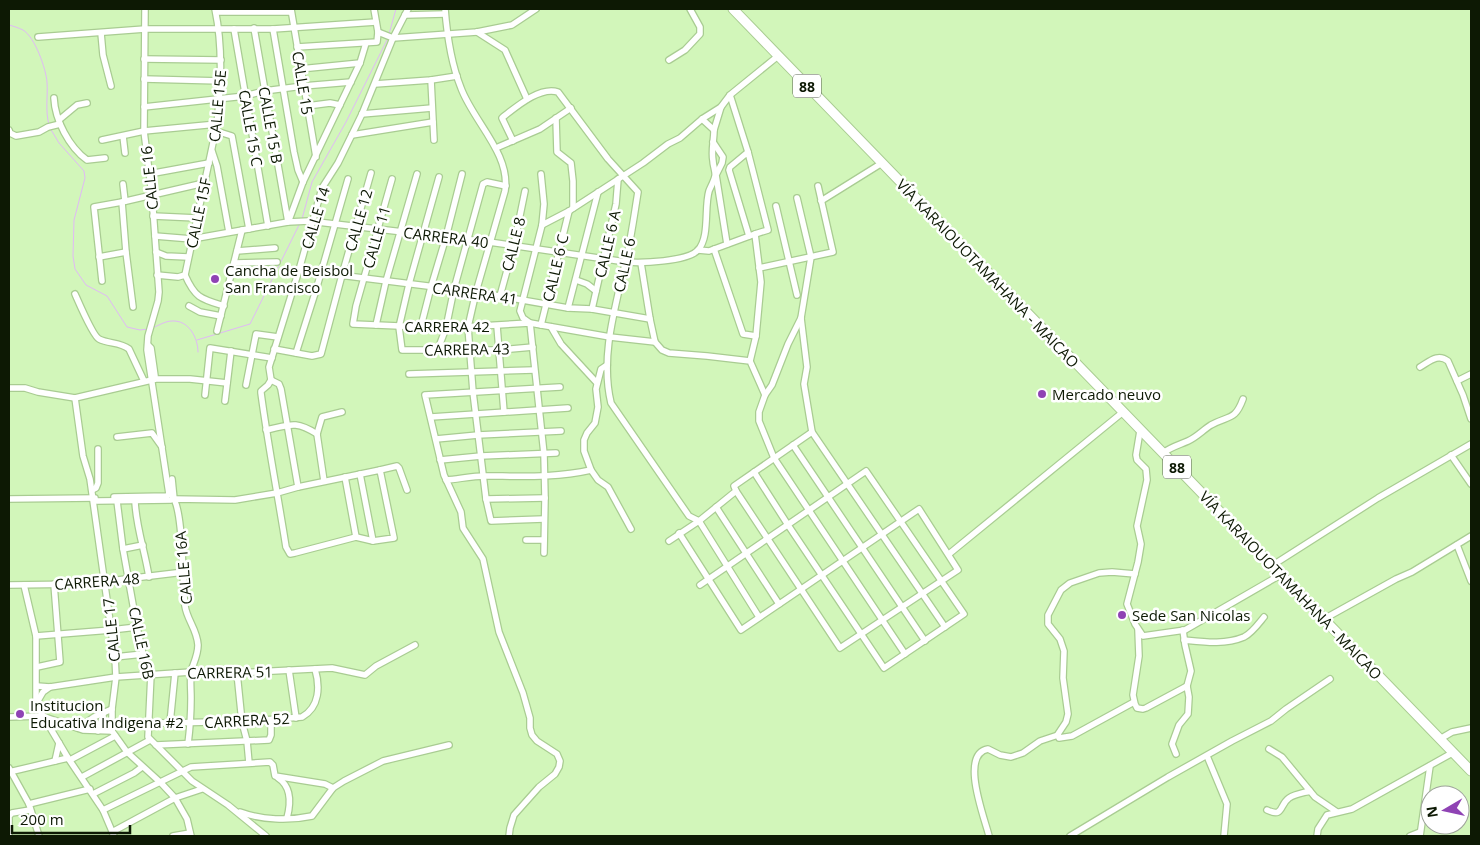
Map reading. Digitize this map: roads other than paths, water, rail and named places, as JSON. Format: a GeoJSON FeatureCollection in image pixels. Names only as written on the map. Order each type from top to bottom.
{"type":"FeatureCollection","features":[{"type":"Feature","properties":{"kind":"highway","name":"88"},"geometry":{"type":"LineString","coordinates":[[733,9],[882,163]]}},
{"type":"Feature","properties":{"kind":"highway","name":"VÍA KARAIOUOTAMAHANA - MAICAO"},"geometry":{"type":"LineString","coordinates":[[882,163],[1471,770]]}},
{"type":"Feature","properties":{"kind":"street","name":"CALLE 16"},"geometry":{"type":"LineString","coordinates":[[145,9],[144,131],[152,195],[159,292],[148,336],[148,345],[151,348],[172,497]]}},
{"type":"Feature","properties":{"kind":"street"},"geometry":{"type":"LineString","coordinates":[[297,47],[377,42],[378,32],[374,9]]}},
{"type":"Feature","properties":{"kind":"street","name":"CALLE 14"},"geometry":{"type":"LineString","coordinates":[[271,380],[269,367],[300,270],[311,222],[322,188],[338,163],[362,114],[375,84],[390,37],[408,9]]}},
{"type":"Feature","properties":{"kind":"street"},"geometry":{"type":"LineString","coordinates":[[378,32],[390,37],[477,32],[512,25],[536,9]]}},
{"type":"Feature","properties":{"kind":"street"},"geometry":{"type":"LineString","coordinates":[[669,60],[686,50],[700,34],[700,27],[690,9]]}},
{"type":"Feature","properties":{"kind":"street"},"geometry":{"type":"LineString","coordinates":[[216,10],[292,10]]}},
{"type":"Feature","properties":{"kind":"street","name":"CALLE 15E"},"geometry":{"type":"LineString","coordinates":[[216,10],[221,81],[217,128],[212,151],[217,166],[229,232]]}},
{"type":"Feature","properties":{"kind":"street","name":"CALLE 15"},"geometry":{"type":"LineString","coordinates":[[292,10],[300,70],[316,157]]}},
{"type":"Feature","properties":{"kind":"street"},"geometry":{"type":"LineString","coordinates":[[405,15],[445,11],[447,35],[461,89],[496,148],[506,176],[506,189],[476,292],[468,327],[473,392],[486,499],[491,521],[544,519]]}},
{"type":"Feature","properties":{"kind":"street"},"geometry":{"type":"LineString","coordinates":[[38,37],[145,29],[273,29],[376,22]]}},
{"type":"Feature","properties":{"kind":"street","name":"CALLE 15 B"},"geometry":{"type":"LineString","coordinates":[[254,28],[288,222]]}},
{"type":"Feature","properties":{"kind":"street","name":"CALLE 15 C"},"geometry":{"type":"LineString","coordinates":[[234,29],[268,226]]}},
{"type":"Feature","properties":{"kind":"street"},"geometry":{"type":"LineString","coordinates":[[273,29],[296,161],[303,182]]}},
{"type":"Feature","properties":{"kind":"street"},"geometry":{"type":"LineString","coordinates":[[477,32],[505,50],[527,99]]}},
{"type":"Feature","properties":{"kind":"street"},"geometry":{"type":"LineString","coordinates":[[101,33],[103,55],[111,86]]}},
{"type":"Feature","properties":{"kind":"street"},"geometry":{"type":"LineString","coordinates":[[288,222],[303,182],[360,63],[366,43]]}},
{"type":"Feature","properties":{"kind":"street"},"geometry":{"type":"LineString","coordinates":[[542,225],[598,192],[668,144],[680,138],[721,107],[730,95],[778,56]]}},
{"type":"Feature","properties":{"kind":"street"},"geometry":{"type":"LineString","coordinates":[[144,59],[221,60]]}},
{"type":"Feature","properties":{"kind":"street"},"geometry":{"type":"LineString","coordinates":[[300,70],[360,63]]}},
{"type":"Feature","properties":{"kind":"street"},"geometry":{"type":"LineString","coordinates":[[375,84],[457,76]]}},
{"type":"Feature","properties":{"kind":"street"},"geometry":{"type":"LineString","coordinates":[[144,79],[221,81]]}},
{"type":"Feature","properties":{"kind":"street"},"geometry":{"type":"LineString","coordinates":[[431,80],[434,140]]}},
{"type":"Feature","properties":{"kind":"street"},"geometry":{"type":"LineString","coordinates":[[144,107],[245,96],[283,88],[351,82]]}},
{"type":"Feature","properties":{"kind":"street"},"geometry":{"type":"LineString","coordinates":[[513,141],[502,118],[527,99],[548,90],[553,90],[558,92],[621,177]]}},
{"type":"Feature","properties":{"kind":"street"},"geometry":{"type":"LineString","coordinates":[[730,95],[748,152],[768,230],[752,235]]}},
{"type":"Feature","properties":{"kind":"street"},"geometry":{"type":"LineString","coordinates":[[54,98],[60,122],[74,148],[87,160],[105,158]]}},
{"type":"Feature","properties":{"kind":"street"},"geometry":{"type":"LineString","coordinates":[[307,106],[330,103],[340,105]]}},
{"type":"Feature","properties":{"kind":"street"},"geometry":{"type":"LineString","coordinates":[[9,130],[16,136],[39,132],[60,122],[77,105],[86,104]]}},
{"type":"Feature","properties":{"kind":"street"},"geometry":{"type":"LineString","coordinates":[[721,107],[714,130],[712,161],[727,244]]}},
{"type":"Feature","properties":{"kind":"street"},"geometry":{"type":"LineString","coordinates":[[362,114],[432,108]]}},
{"type":"Feature","properties":{"kind":"street"},"geometry":{"type":"LineString","coordinates":[[496,148],[540,129],[570,108]]}},
{"type":"Feature","properties":{"kind":"street","name":"CALLE 6 C"},"geometry":{"type":"LineString","coordinates":[[541,325],[571,209],[573,180],[571,163],[557,152],[556,118]]}},
{"type":"Feature","properties":{"kind":"street"},"geometry":{"type":"LineString","coordinates":[[702,120],[714,130]]}},
{"type":"Feature","properties":{"kind":"street"},"geometry":{"type":"LineString","coordinates":[[352,135],[433,122]]}},
{"type":"Feature","properties":{"kind":"street"},"geometry":{"type":"LineString","coordinates":[[102,140],[144,131],[217,128],[232,136],[250,229]]}},
{"type":"Feature","properties":{"kind":"street"},"geometry":{"type":"LineString","coordinates":[[123,136],[126,153]]}},
{"type":"Feature","properties":{"kind":"street"},"geometry":{"type":"LineString","coordinates":[[698,250],[705,236],[705,217],[709,191],[723,158],[714,142]]}},
{"type":"Feature","properties":{"kind":"street","name":"CALLE 15F"},"geometry":{"type":"LineString","coordinates":[[185,275],[212,151]]}},
{"type":"Feature","properties":{"kind":"street"},"geometry":{"type":"LineString","coordinates":[[748,152],[729,170],[752,235],[759,268],[760,282],[756,336],[750,361],[765,395]]}},
{"type":"Feature","properties":{"kind":"street"},"geometry":{"type":"LineString","coordinates":[[149,174],[209,163]]}},
{"type":"Feature","properties":{"kind":"street"},"geometry":{"type":"LineString","coordinates":[[821,200],[882,163]]}},
{"type":"Feature","properties":{"kind":"street","name":"CALLE 12"},"geometry":{"type":"LineString","coordinates":[[296,353],[312,356],[321,354],[372,173]]}},
{"type":"Feature","properties":{"kind":"street"},"geometry":{"type":"LineString","coordinates":[[376,325],[386,281],[417,174]]}},
{"type":"Feature","properties":{"kind":"street"},"geometry":{"type":"LineString","coordinates":[[421,326],[462,174]]}},
{"type":"Feature","properties":{"kind":"street"},"geometry":{"type":"LineString","coordinates":[[541,174],[544,204],[542,225],[520,313],[530,323],[542,433],[545,475],[544,554]]}},
{"type":"Feature","properties":{"kind":"street","name":"CALLE 6"},"geometry":{"type":"LineString","coordinates":[[607,365],[614,314],[626,262],[638,192],[621,177]]}},
{"type":"Feature","properties":{"kind":"street","name":"CALLE 6 A"},"geometry":{"type":"LineString","coordinates":[[592,309],[621,177]]}},
{"type":"Feature","properties":{"kind":"street"},"geometry":{"type":"LineString","coordinates":[[399,327],[438,178]]}},
{"type":"Feature","properties":{"kind":"street"},"geometry":{"type":"LineString","coordinates":[[274,349],[296,353],[348,179]]}},
{"type":"Feature","properties":{"kind":"street","name":"CALLE 11"},"geometry":{"type":"LineString","coordinates":[[353,324],[392,179]]}},
{"type":"Feature","properties":{"kind":"street"},"geometry":{"type":"LineString","coordinates":[[438,349],[446,328],[454,289],[483,184],[487,182],[506,189]]}},
{"type":"Feature","properties":{"kind":"street"},"geometry":{"type":"LineString","coordinates":[[102,281],[94,207],[204,183]]}},
{"type":"Feature","properties":{"kind":"street"},"geometry":{"type":"LineString","coordinates":[[123,184],[126,252],[133,308]]}},
{"type":"Feature","properties":{"kind":"street"},"geometry":{"type":"LineString","coordinates":[[759,268],[833,252],[818,186]]}},
{"type":"Feature","properties":{"kind":"street","name":"CALLE 8"},"geometry":{"type":"LineString","coordinates":[[500,296],[514,245],[525,191]]}},
{"type":"Feature","properties":{"kind":"street"},"geometry":{"type":"LineString","coordinates":[[568,308],[598,192]]}},
{"type":"Feature","properties":{"kind":"street"},"geometry":{"type":"LineString","coordinates":[[797,198],[811,257],[801,318],[807,367],[804,384],[812,432],[945,628]]}},
{"type":"Feature","properties":{"kind":"street"},"geometry":{"type":"LineString","coordinates":[[776,206],[797,295]]}},
{"type":"Feature","properties":{"kind":"street"},"geometry":{"type":"LineString","coordinates":[[153,216],[197,218]]}},
{"type":"Feature","properties":{"kind":"street","name":"CARRERA 40"},"geometry":{"type":"LineString","coordinates":[[155,236],[192,238],[288,222],[311,222],[378,228],[641,263],[682,257],[693,254],[698,250],[709,250],[752,235]]}},
{"type":"Feature","properties":{"kind":"street"},"geometry":{"type":"LineString","coordinates":[[217,332],[242,230]]}},
{"type":"Feature","properties":{"kind":"street"},"geometry":{"type":"LineString","coordinates":[[237,251],[275,248]]}},
{"type":"Feature","properties":{"kind":"street"},"geometry":{"type":"LineString","coordinates":[[714,248],[743,334],[756,336]]}},
{"type":"Feature","properties":{"kind":"street"},"geometry":{"type":"LineString","coordinates":[[99,257],[126,252]]}},
{"type":"Feature","properties":{"kind":"street"},"geometry":{"type":"LineString","coordinates":[[156,252],[166,256],[188,257]]}},
{"type":"Feature","properties":{"kind":"street"},"geometry":{"type":"LineString","coordinates":[[234,263],[277,262]]}},
{"type":"Feature","properties":{"kind":"street"},"geometry":{"type":"LineString","coordinates":[[641,263],[655,342],[662,350],[669,353],[750,361]]}},
{"type":"Feature","properties":{"kind":"street","name":"CARRERA 41"},"geometry":{"type":"LineString","coordinates":[[300,270],[476,292],[568,308],[592,309],[650,319]]}},
{"type":"Feature","properties":{"kind":"street"},"geometry":{"type":"LineString","coordinates":[[157,275],[178,277],[185,275],[190,285],[203,300],[224,306]]}},
{"type":"Feature","properties":{"kind":"street"},"geometry":{"type":"LineString","coordinates":[[576,280],[587,284],[596,291]]}},
{"type":"Feature","properties":{"kind":"street"},"geometry":{"type":"LineString","coordinates":[[75,294],[94,335],[103,340],[124,345],[129,349],[144,381]]}},
{"type":"Feature","properties":{"kind":"street"},"geometry":{"type":"LineString","coordinates":[[189,306],[200,312],[221,316]]}},
{"type":"Feature","properties":{"kind":"street"},"geometry":{"type":"LineString","coordinates":[[801,318],[758,412],[759,421],[774,458],[906,654]]}},
{"type":"Feature","properties":{"kind":"street","name":"CARRERA 42"},"geometry":{"type":"LineString","coordinates":[[353,324],[446,328],[530,323],[541,325]]}},
{"type":"Feature","properties":{"kind":"street"},"geometry":{"type":"LineString","coordinates":[[541,325],[610,337],[655,342]]}},
{"type":"Feature","properties":{"kind":"street"},"geometry":{"type":"LineString","coordinates":[[498,326],[498,350],[504,412]]}},
{"type":"Feature","properties":{"kind":"street","name":"CARRERA 43"},"geometry":{"type":"LineString","coordinates":[[399,327],[402,350],[498,350],[532,347]]}},
{"type":"Feature","properties":{"kind":"street"},"geometry":{"type":"LineString","coordinates":[[551,327],[561,344],[597,384]]}},
{"type":"Feature","properties":{"kind":"street"},"geometry":{"type":"LineString","coordinates":[[246,385],[256,334],[278,337]]}},
{"type":"Feature","properties":{"kind":"street"},"geometry":{"type":"LineString","coordinates":[[204,395],[210,348],[272,358]]}},
{"type":"Feature","properties":{"kind":"street"},"geometry":{"type":"LineString","coordinates":[[225,401],[231,351]]}},
{"type":"Feature","properties":{"kind":"street"},"geometry":{"type":"LineString","coordinates":[[1420,367],[1438,357],[1448,361],[1471,419]]}},
{"type":"Feature","properties":{"kind":"street"},"geometry":{"type":"LineString","coordinates":[[607,365],[601,369],[596,389],[598,407],[595,423],[586,432],[584,451],[591,470],[598,480],[608,487],[631,529]]}},
{"type":"Feature","properties":{"kind":"street"},"geometry":{"type":"LineString","coordinates":[[607,365],[608,390],[611,403],[689,516],[699,521],[759,618]]}},
{"type":"Feature","properties":{"kind":"street"},"geometry":{"type":"LineString","coordinates":[[409,374],[534,370]]}},
{"type":"Feature","properties":{"kind":"street"},"geometry":{"type":"LineString","coordinates":[[1457,381],[1471,374]]}},
{"type":"Feature","properties":{"kind":"street"},"geometry":{"type":"LineString","coordinates":[[9,388],[25,388],[75,398],[154,379],[190,378],[227,383]]}},
{"type":"Feature","properties":{"kind":"street"},"geometry":{"type":"LineString","coordinates":[[298,487],[281,389],[279,384],[271,380],[262,389],[261,393],[286,547],[290,554],[356,537],[373,541],[394,538],[380,470]]}},
{"type":"Feature","properties":{"kind":"street"},"geometry":{"type":"LineString","coordinates":[[509,836],[514,815],[538,787],[555,774],[560,767],[560,761],[557,754],[537,741],[532,735],[530,718],[523,693],[499,632],[483,559],[462,528],[461,512],[446,480],[425,395],[560,387]]}},
{"type":"Feature","properties":{"kind":"street","name":"CALLE 17"},"geometry":{"type":"LineString","coordinates":[[75,398],[83,456],[90,474],[106,580],[115,657],[116,677],[112,708],[114,734]]}},
{"type":"Feature","properties":{"kind":"street"},"geometry":{"type":"LineString","coordinates":[[1163,453],[1197,436],[1212,425],[1239,411],[1243,399]]}},
{"type":"Feature","properties":{"kind":"street"},"geometry":{"type":"LineString","coordinates":[[431,417],[568,408]]}},
{"type":"Feature","properties":{"kind":"street"},"geometry":{"type":"LineString","coordinates":[[324,482],[316,434],[322,418],[342,412]]}},
{"type":"Feature","properties":{"kind":"street"},"geometry":{"type":"LineString","coordinates":[[949,554],[1123,412]]}},
{"type":"Feature","properties":{"kind":"street"},"geometry":{"type":"LineString","coordinates":[[266,430],[288,425],[304,426],[316,434]]}},
{"type":"Feature","properties":{"kind":"street"},"geometry":{"type":"LineString","coordinates":[[1140,430],[1136,455],[1137,460],[1146,469],[1148,480],[1137,526],[1142,544],[1127,604],[1138,630],[1143,636],[1183,630],[1282,574]]}},
{"type":"Feature","properties":{"kind":"street"},"geometry":{"type":"LineString","coordinates":[[436,439],[561,431]]}},
{"type":"Feature","properties":{"kind":"street"},"geometry":{"type":"LineString","coordinates":[[679,534],[741,630],[801,589],[843,561],[882,534],[901,522],[919,509],[958,570],[840,648],[801,589],[768,539],[736,491],[734,486],[812,432]]}},
{"type":"Feature","properties":{"kind":"street"},"geometry":{"type":"LineString","coordinates":[[117,437],[152,433],[165,447]]}},
{"type":"Feature","properties":{"kind":"street"},"geometry":{"type":"LineString","coordinates":[[1273,565],[1378,498],[1471,444]]}},
{"type":"Feature","properties":{"kind":"street"},"geometry":{"type":"LineString","coordinates":[[792,445],[925,641]]}},
{"type":"Feature","properties":{"kind":"street"},"geometry":{"type":"LineString","coordinates":[[92,490],[96,488],[98,482],[98,449]]}},
{"type":"Feature","properties":{"kind":"street"},"geometry":{"type":"LineString","coordinates":[[440,460],[481,456],[556,454]]}},
{"type":"Feature","properties":{"kind":"street"},"geometry":{"type":"LineString","coordinates":[[1451,455],[1471,484]]}},
{"type":"Feature","properties":{"kind":"street"},"geometry":{"type":"LineString","coordinates":[[9,499],[93,499],[167,496],[235,500],[277,493],[397,466],[400,468],[407,490]]}},
{"type":"Feature","properties":{"kind":"street"},"geometry":{"type":"LineString","coordinates":[[446,480],[483,476],[572,474],[591,470]]}},
{"type":"Feature","properties":{"kind":"street"},"geometry":{"type":"LineString","coordinates":[[700,586],[746,553],[768,539],[788,525],[809,510],[866,471],[964,614],[884,668],[788,525],[754,472]]}},
{"type":"Feature","properties":{"kind":"street"},"geometry":{"type":"LineString","coordinates":[[360,474],[373,541]]}},
{"type":"Feature","properties":{"kind":"street"},"geometry":{"type":"LineString","coordinates":[[345,477],[356,537]]}},
{"type":"Feature","properties":{"kind":"street"},"geometry":{"type":"LineString","coordinates":[[669,541],[699,521],[736,491]]}},
{"type":"Feature","properties":{"kind":"street"},"geometry":{"type":"LineString","coordinates":[[93,499],[98,501],[135,501],[171,500],[172,497]]}},
{"type":"Feature","properties":{"kind":"street","name":"CALLE 16A"},"geometry":{"type":"LineString","coordinates":[[172,497],[177,510],[184,572],[185,606],[197,638],[196,658],[191,672]]}},
{"type":"Feature","properties":{"kind":"street"},"geometry":{"type":"LineString","coordinates":[[486,499],[545,498]]}},
{"type":"Feature","properties":{"kind":"street","name":"CALLE 16B"},"geometry":{"type":"LineString","coordinates":[[117,501],[123,549],[137,627],[143,654],[152,674],[149,738]]}},
{"type":"Feature","properties":{"kind":"street"},"geometry":{"type":"LineString","coordinates":[[135,501],[137,526],[149,577]]}},
{"type":"Feature","properties":{"kind":"street"},"geometry":{"type":"LineString","coordinates":[[716,507],[779,604]]}},
{"type":"Feature","properties":{"kind":"street"},"geometry":{"type":"LineString","coordinates":[[1324,618],[1412,572],[1471,536]]}},
{"type":"Feature","properties":{"kind":"street"},"geometry":{"type":"LineString","coordinates":[[526,540],[544,540]]}},
{"type":"Feature","properties":{"kind":"street"},"geometry":{"type":"LineString","coordinates":[[123,549],[143,545]]}},
{"type":"Feature","properties":{"kind":"street"},"geometry":{"type":"LineString","coordinates":[[1457,545],[1471,581]]}},
{"type":"Feature","properties":{"kind":"street","name":"CARRERA 48"},"geometry":{"type":"LineString","coordinates":[[9,585],[84,584],[184,572]]}},
{"type":"Feature","properties":{"kind":"street"},"geometry":{"type":"LineString","coordinates":[[989,836],[976,790],[975,772],[978,755],[983,750],[988,749],[1004,756],[1014,756],[1023,753],[1036,743],[1058,736],[1066,722],[1068,714],[1064,678],[1064,653],[1060,640],[1048,624],[1049,614],[1061,590],[1070,582],[1099,573],[1136,574]]}},
{"type":"Feature","properties":{"kind":"street"},"geometry":{"type":"LineString","coordinates":[[24,584],[36,636],[36,704],[103,810],[113,834],[175,798],[202,789]]}},
{"type":"Feature","properties":{"kind":"street"},"geometry":{"type":"LineString","coordinates":[[37,667],[60,662],[54,584]]}},
{"type":"Feature","properties":{"kind":"street"},"geometry":{"type":"LineString","coordinates":[[1184,640],[1212,643],[1227,642],[1245,637],[1264,617]]}},
{"type":"Feature","properties":{"kind":"street"},"geometry":{"type":"LineString","coordinates":[[36,636],[137,627]]}},
{"type":"Feature","properties":{"kind":"street"},"geometry":{"type":"LineString","coordinates":[[1138,630],[1139,656],[1133,695],[1137,708],[1143,710],[1187,686]]}},
{"type":"Feature","properties":{"kind":"street"},"geometry":{"type":"LineString","coordinates":[[1176,754],[1172,747],[1179,726],[1188,714],[1189,697],[1187,686],[1191,675],[1191,666],[1183,630]]}},
{"type":"Feature","properties":{"kind":"street","name":"CARRERA 51"},"geometry":{"type":"LineString","coordinates":[[37,686],[50,687],[116,677],[191,672],[237,673],[336,668],[365,675],[376,666],[415,645]]}},
{"type":"Feature","properties":{"kind":"street"},"geometry":{"type":"LineString","coordinates":[[115,657],[143,654]]}},
{"type":"Feature","properties":{"kind":"street","name":"CARRERA 52"},"geometry":{"type":"LineString","coordinates":[[112,722],[242,722],[296,718],[308,714],[316,704],[318,678],[315,669]]}},
{"type":"Feature","properties":{"kind":"street"},"geometry":{"type":"LineString","coordinates":[[288,670],[296,718]]}},
{"type":"Feature","properties":{"kind":"street"},"geometry":{"type":"LineString","coordinates":[[188,744],[191,723],[191,672]]}},
{"type":"Feature","properties":{"kind":"street"},"geometry":{"type":"LineString","coordinates":[[170,723],[175,673]]}},
{"type":"Feature","properties":{"kind":"street"},"geometry":{"type":"LineString","coordinates":[[237,673],[242,722],[247,741],[249,763]]}},
{"type":"Feature","properties":{"kind":"street"},"geometry":{"type":"LineString","coordinates":[[1070,836],[1206,756],[1271,721],[1330,679]]}},
{"type":"Feature","properties":{"kind":"street"},"geometry":{"type":"LineString","coordinates":[[36,704],[43,692],[50,687]]}},
{"type":"Feature","properties":{"kind":"street"},"geometry":{"type":"LineString","coordinates":[[1058,736],[1061,739],[1072,736],[1134,702]]}},
{"type":"Feature","properties":{"kind":"street"},"geometry":{"type":"LineString","coordinates":[[78,728],[112,708]]}},
{"type":"Feature","properties":{"kind":"street"},"geometry":{"type":"LineString","coordinates":[[98,732],[104,712]]}},
{"type":"Feature","properties":{"kind":"street"},"geometry":{"type":"LineString","coordinates":[[10,718],[42,716],[78,728],[114,734],[127,752],[175,798],[187,818],[191,835],[173,836]]}},
{"type":"Feature","properties":{"kind":"street"},"geometry":{"type":"LineString","coordinates":[[156,745],[269,740],[271,720]]}},
{"type":"Feature","properties":{"kind":"street"},"geometry":{"type":"LineString","coordinates":[[52,732],[61,723]]}},
{"type":"Feature","properties":{"kind":"street"},"geometry":{"type":"LineString","coordinates":[[1440,739],[1452,732],[1471,728]]}},
{"type":"Feature","properties":{"kind":"street"},"geometry":{"type":"LineString","coordinates":[[39,836],[30,807],[9,770],[69,759],[114,734]]}},
{"type":"Feature","properties":{"kind":"street"},"geometry":{"type":"LineString","coordinates":[[82,777],[149,738],[182,772],[202,789],[235,811],[266,836]]}},
{"type":"Feature","properties":{"kind":"street"},"geometry":{"type":"LineString","coordinates":[[55,762],[59,743]]}},
{"type":"Feature","properties":{"kind":"street"},"geometry":{"type":"LineString","coordinates":[[235,811],[262,818],[299,819],[312,816],[333,788],[383,761],[449,745]]}},
{"type":"Feature","properties":{"kind":"street"},"geometry":{"type":"LineString","coordinates":[[1269,749],[1282,757],[1315,797],[1337,812]]}},
{"type":"Feature","properties":{"kind":"street"},"geometry":{"type":"LineString","coordinates":[[1317,836],[1318,829],[1327,815],[1352,809],[1454,752]]}},
{"type":"Feature","properties":{"kind":"street"},"geometry":{"type":"LineString","coordinates":[[1206,756],[1227,804],[1224,836]]}},
{"type":"Feature","properties":{"kind":"street"},"geometry":{"type":"LineString","coordinates":[[103,810],[192,767],[270,762],[273,765],[275,776],[287,786],[290,803],[287,818]]}},
{"type":"Feature","properties":{"kind":"street"},"geometry":{"type":"LineString","coordinates":[[1427,785],[1430,766]]}},
{"type":"Feature","properties":{"kind":"street"},"geometry":{"type":"LineString","coordinates":[[9,836],[9,816],[12,813],[92,792],[134,773],[142,767]]}},
{"type":"Feature","properties":{"kind":"street"},"geometry":{"type":"LineString","coordinates":[[275,776],[325,784],[333,788]]}},
{"type":"Feature","properties":{"kind":"street"},"geometry":{"type":"LineString","coordinates":[[1267,810],[1275,813],[1279,812],[1284,802],[1289,798],[1310,791]]}},
{"type":"Feature","properties":{"kind":"waterway"},"geometry":{"type":"LineString","coordinates":[[389,34],[396,9]]}},
{"type":"Feature","properties":{"kind":"waterway"},"geometry":{"type":"LineString","coordinates":[[9,25],[23,30],[32,39],[39,54],[45,69],[47,82],[49,125]]}},
{"type":"Feature","properties":{"kind":"waterway"},"geometry":{"type":"LineString","coordinates":[[302,219],[312,182],[346,122],[388,38]]}},
{"type":"Feature","properties":{"kind":"waterway"},"geometry":{"type":"LineString","coordinates":[[50,128],[59,143],[84,171],[85,178],[74,220],[73,256],[75,269],[86,285],[107,296],[127,327],[140,330],[148,329]]}},
{"type":"Feature","properties":{"kind":"waterway"},"geometry":{"type":"LineString","coordinates":[[197,340],[250,324],[299,225]]}},
{"type":"Feature","properties":{"kind":"waterway"},"geometry":{"type":"LineString","coordinates":[[152,328],[169,321],[183,323],[194,336],[198,352]]}},
{"type":"Feature","properties":{"kind":"place","name":"Cancha de Beisbol San Francisco"},"geometry":{"type":"Point","coordinates":[215,279]}},
{"type":"Feature","properties":{"kind":"place","name":"Mercado neuvo"},"geometry":{"type":"Point","coordinates":[1042,394]}},
{"type":"Feature","properties":{"kind":"place","name":"Sede San Nicolas"},"geometry":{"type":"Point","coordinates":[1122,615]}},
{"type":"Feature","properties":{"kind":"place","name":"Institucion Educativa Indigena #2"},"geometry":{"type":"Point","coordinates":[20,714]}}]}
